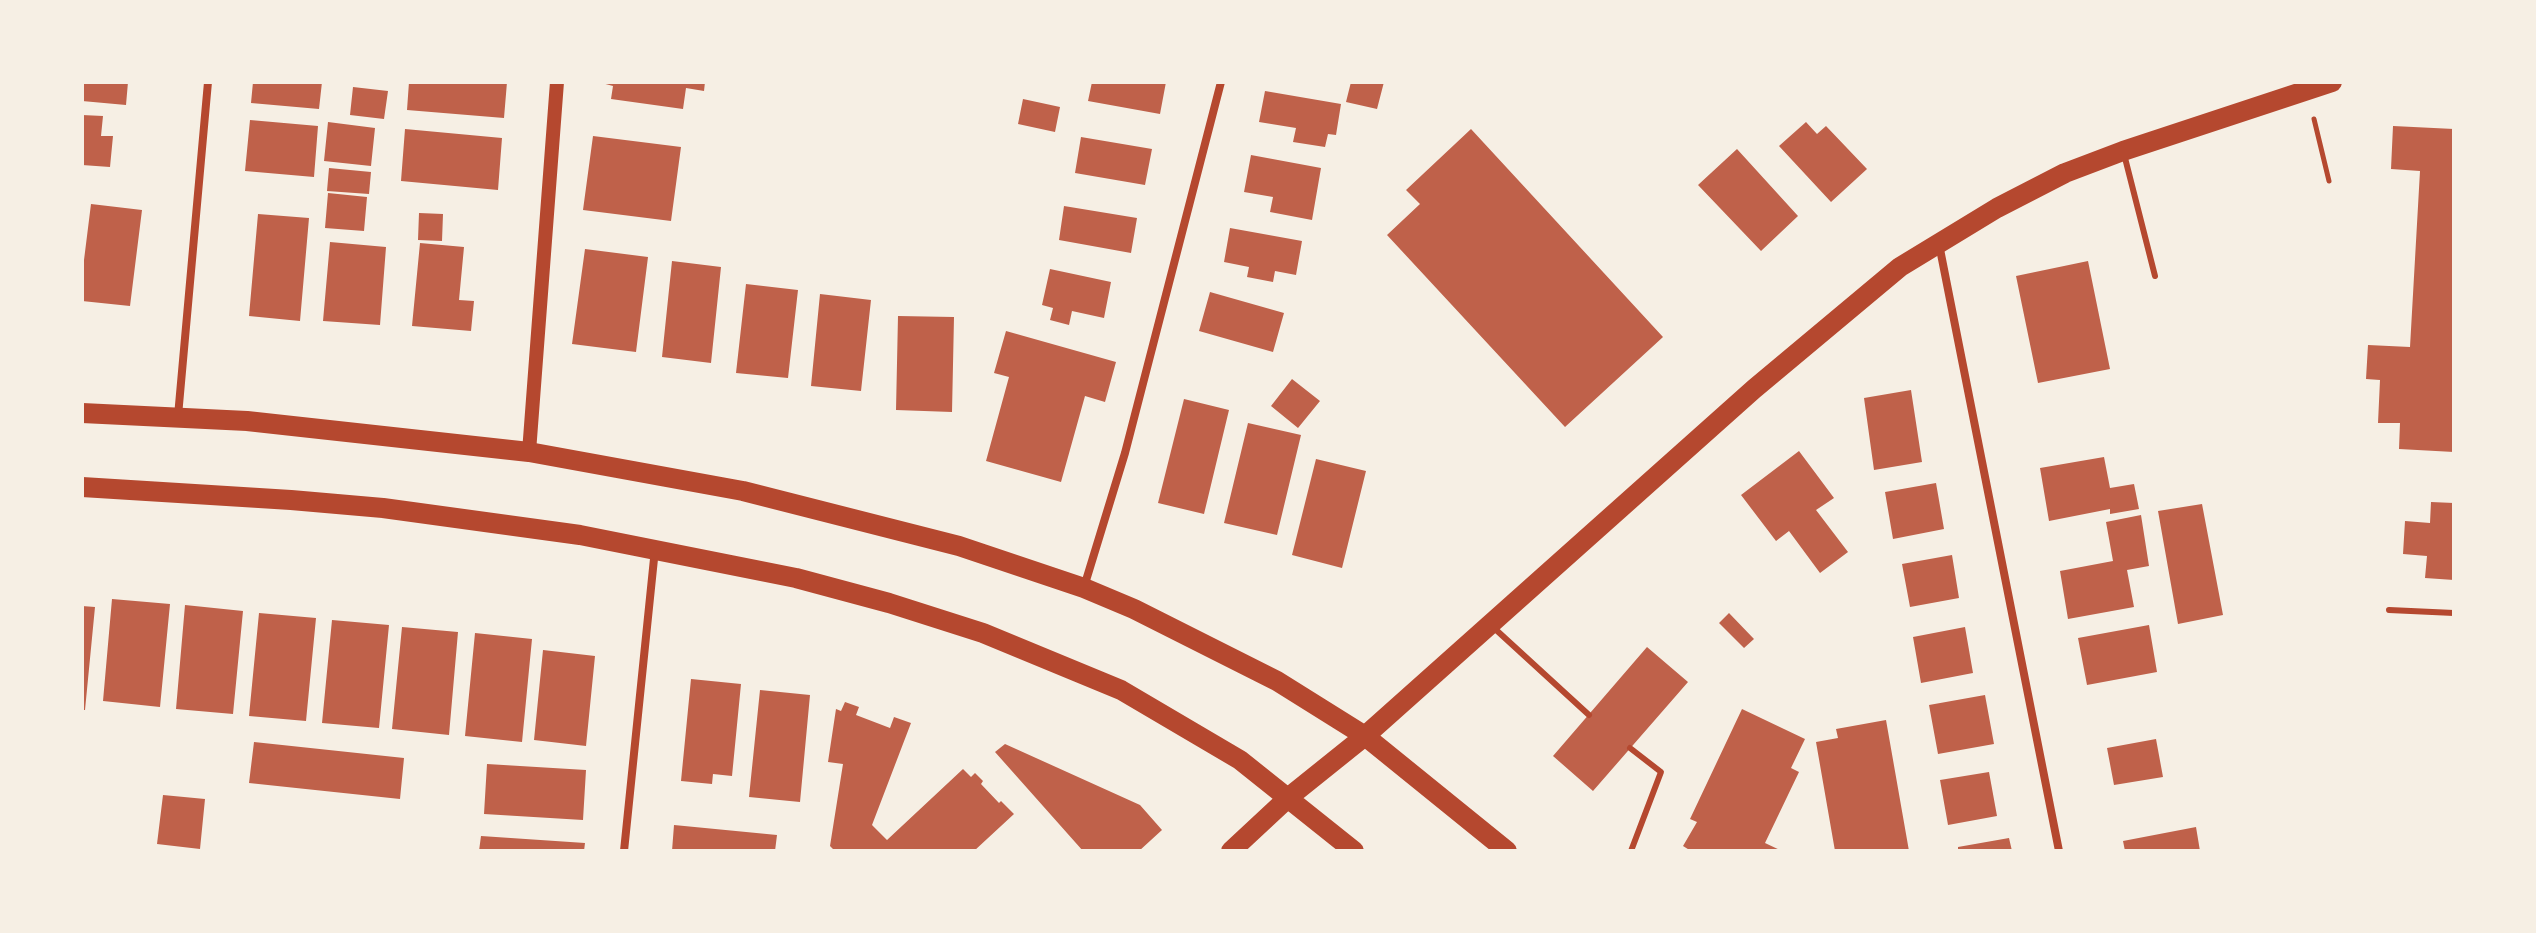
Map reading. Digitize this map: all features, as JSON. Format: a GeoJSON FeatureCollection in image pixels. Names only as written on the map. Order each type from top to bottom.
{"type":"FeatureCollection","features":[{"type":"Feature","properties":{"kind":"main road"},"geometry":{"type":"LineString","coordinates":[[1231,851],[1870,289],[1938,241],[2065,173],[2332,82]]}},
{"type":"Feature","properties":{"kind":"main road"},"geometry":{"type":"LineString","coordinates":[[82,413],[178,417],[363,432],[529,452],[743,491],[959,546],[1084,588],[1230,655],[1365,736],[1507,851]]}},
{"type":"Feature","properties":{"kind":"main road"},"geometry":{"type":"LineString","coordinates":[[82,487],[276,498],[383,508],[580,535],[796,578],[889,603],[1024,649],[1133,697],[1220,746],[1289,797],[1354,851]]}},
{"type":"Feature","properties":{"kind":"street"},"geometry":{"type":"LineString","coordinates":[[178,417],[208,82]]}},
{"type":"Feature","properties":{"kind":"street"},"geometry":{"type":"LineString","coordinates":[[529,452],[557,82]]}},
{"type":"Feature","properties":{"kind":"street"},"geometry":{"type":"LineString","coordinates":[[1084,588],[1125,453],[1221,82]]}},
{"type":"Feature","properties":{"kind":"street"},"geometry":{"type":"LineString","coordinates":[[1938,241],[2059,851]]}},
{"type":"Feature","properties":{"kind":"street"},"geometry":{"type":"LineString","coordinates":[[624,851],[656,549]]}},
{"type":"Feature","properties":{"kind":"lane"},"geometry":{"type":"LineString","coordinates":[[2123,151],[2155,276]]}},
{"type":"Feature","properties":{"kind":"lane"},"geometry":{"type":"LineString","coordinates":[[2389,610],[2454,613]]}},
{"type":"Feature","properties":{"kind":"lane"},"geometry":{"type":"LineString","coordinates":[[1490,625],[1589,715]]}},
{"type":"Feature","properties":{"kind":"lane"},"geometry":{"type":"LineString","coordinates":[[1630,748],[1661,772],[1631,851]]}},
{"type":"Feature","properties":{"kind":"path"},"geometry":{"type":"LineString","coordinates":[[2307,90],[2329,181]]}},
{"type":"Feature","properties":{"kind":"building"},"geometry":{"type":"Polygon","coordinates":[[[82,82],[128,82],[126,105],[82,101],[82,82]]]}},
{"type":"Feature","properties":{"kind":"building"},"geometry":{"type":"Polygon","coordinates":[[[253,82],[322,82],[319,109],[251,103],[253,82]]]}},
{"type":"Feature","properties":{"kind":"building"},"geometry":{"type":"Polygon","coordinates":[[[409,82],[507,82],[504,118],[407,110],[409,82]]]}},
{"type":"Feature","properties":{"kind":"building"},"geometry":{"type":"Polygon","coordinates":[[[598,82],[705,82],[704,91],[686,88],[683,109],[611,99],[613,86],[598,82]]]}},
{"type":"Feature","properties":{"kind":"building"},"geometry":{"type":"Polygon","coordinates":[[[1092,82],[1166,82],[1160,114],[1088,101],[1092,82]]]}},
{"type":"Feature","properties":{"kind":"building"},"geometry":{"type":"Polygon","coordinates":[[[1351,82],[1384,82],[1377,109],[1346,102],[1351,82]]]}},
{"type":"Feature","properties":{"kind":"building"},"geometry":{"type":"Polygon","coordinates":[[[353,87],[388,91],[384,119],[350,115],[353,87]]]}},
{"type":"Feature","properties":{"kind":"building"},"geometry":{"type":"Polygon","coordinates":[[[1265,91],[1341,104],[1336,135],[1328,134],[1325,147],[1293,142],[1296,128],[1259,122],[1265,91]]]}},
{"type":"Feature","properties":{"kind":"building"},"geometry":{"type":"Polygon","coordinates":[[[1023,99],[1060,107],[1055,132],[1018,124],[1023,99]]]}},
{"type":"Feature","properties":{"kind":"building"},"geometry":{"type":"Polygon","coordinates":[[[82,115],[103,116],[101,136],[113,136],[110,167],[82,165],[82,115]]]}},
{"type":"Feature","properties":{"kind":"building"},"geometry":{"type":"Polygon","coordinates":[[[250,120],[318,126],[314,177],[245,171],[250,120]]]}},
{"type":"Feature","properties":{"kind":"building"},"geometry":{"type":"Polygon","coordinates":[[[328,122],[375,128],[371,166],[324,161],[328,122]]]}},
{"type":"Feature","properties":{"kind":"building"},"geometry":{"type":"Polygon","coordinates":[[[1806,122],[1817,134],[1826,126],[1867,169],[1831,202],[1779,146],[1806,122]]]}},
{"type":"Feature","properties":{"kind":"building"},"geometry":{"type":"Polygon","coordinates":[[[2393,126],[2454,129],[2454,452],[2399,449],[2400,423],[2378,423],[2380,380],[2366,379],[2368,345],[2410,347],[2420,171],[2391,169],[2393,126]]]}},
{"type":"Feature","properties":{"kind":"building"},"geometry":{"type":"Polygon","coordinates":[[[405,129],[502,138],[498,190],[401,181],[405,129]]]}},
{"type":"Feature","properties":{"kind":"building"},"geometry":{"type":"Polygon","coordinates":[[[1471,129],[1663,337],[1565,427],[1387,235],[1420,204],[1406,190],[1471,129]]]}},
{"type":"Feature","properties":{"kind":"building"},"geometry":{"type":"Polygon","coordinates":[[[593,136],[681,147],[671,221],[583,210],[593,136]]]}},
{"type":"Feature","properties":{"kind":"building"},"geometry":{"type":"Polygon","coordinates":[[[1081,137],[1152,149],[1145,185],[1075,173],[1081,137]]]}},
{"type":"Feature","properties":{"kind":"building"},"geometry":{"type":"Polygon","coordinates":[[[1737,149],[1798,216],[1761,251],[1698,185],[1737,149]]]}},
{"type":"Feature","properties":{"kind":"building"},"geometry":{"type":"Polygon","coordinates":[[[1251,155],[1321,168],[1312,220],[1270,212],[1273,197],[1244,192],[1251,155]]]}},
{"type":"Feature","properties":{"kind":"building"},"geometry":{"type":"Polygon","coordinates":[[[329,168],[371,172],[369,194],[327,191],[329,168]]]}},
{"type":"Feature","properties":{"kind":"building"},"geometry":{"type":"Polygon","coordinates":[[[328,193],[367,197],[364,231],[325,228],[328,193]]]}},
{"type":"Feature","properties":{"kind":"building"},"geometry":{"type":"Polygon","coordinates":[[[91,204],[142,210],[130,306],[82,301],[91,204]]]}},
{"type":"Feature","properties":{"kind":"building"},"geometry":{"type":"Polygon","coordinates":[[[1064,206],[1137,218],[1131,253],[1059,240],[1064,206]]]}},
{"type":"Feature","properties":{"kind":"building"},"geometry":{"type":"Polygon","coordinates":[[[419,213],[443,214],[442,241],[418,240],[419,213]]]}},
{"type":"Feature","properties":{"kind":"building"},"geometry":{"type":"Polygon","coordinates":[[[258,214],[309,218],[300,321],[249,316],[258,214]]]}},
{"type":"Feature","properties":{"kind":"building"},"geometry":{"type":"Polygon","coordinates":[[[1230,228],[1302,241],[1296,275],[1275,271],[1273,282],[1247,277],[1249,267],[1224,262],[1230,228]]]}},
{"type":"Feature","properties":{"kind":"building"},"geometry":{"type":"Polygon","coordinates":[[[330,242],[386,247],[380,325],[323,321],[330,242]]]}},
{"type":"Feature","properties":{"kind":"building"},"geometry":{"type":"Polygon","coordinates":[[[420,243],[464,247],[459,300],[474,301],[471,331],[412,326],[420,243]]]}},
{"type":"Feature","properties":{"kind":"building"},"geometry":{"type":"Polygon","coordinates":[[[585,249],[648,257],[636,352],[572,344],[585,249]]]}},
{"type":"Feature","properties":{"kind":"building"},"geometry":{"type":"Polygon","coordinates":[[[672,261],[721,267],[711,363],[662,357],[672,261]]]}},
{"type":"Feature","properties":{"kind":"building"},"geometry":{"type":"Polygon","coordinates":[[[2088,261],[2110,369],[2038,383],[2016,276],[2088,261]]]}},
{"type":"Feature","properties":{"kind":"building"},"geometry":{"type":"Polygon","coordinates":[[[1050,269],[1111,282],[1104,318],[1072,311],[1069,325],[1050,320],[1053,308],[1042,305],[1050,269]]]}},
{"type":"Feature","properties":{"kind":"building"},"geometry":{"type":"Polygon","coordinates":[[[746,284],[798,290],[788,378],[736,373],[746,284]]]}},
{"type":"Feature","properties":{"kind":"building"},"geometry":{"type":"Polygon","coordinates":[[[1210,292],[1284,313],[1273,352],[1199,331],[1210,292]]]}},
{"type":"Feature","properties":{"kind":"building"},"geometry":{"type":"Polygon","coordinates":[[[820,294],[871,300],[861,391],[811,386],[820,294]]]}},
{"type":"Feature","properties":{"kind":"building"},"geometry":{"type":"Polygon","coordinates":[[[898,316],[954,317],[952,412],[896,410],[898,316]]]}},
{"type":"Feature","properties":{"kind":"building"},"geometry":{"type":"Polygon","coordinates":[[[1006,331],[1116,362],[1105,402],[1085,396],[1061,482],[986,461],[1009,377],[994,373],[1006,331]]]}},
{"type":"Feature","properties":{"kind":"building"},"geometry":{"type":"Polygon","coordinates":[[[1292,379],[1320,401],[1298,428],[1271,406],[1292,379]]]}},
{"type":"Feature","properties":{"kind":"building"},"geometry":{"type":"Polygon","coordinates":[[[1911,390],[1922,462],[1874,470],[1864,398],[1911,390]]]}},
{"type":"Feature","properties":{"kind":"building"},"geometry":{"type":"Polygon","coordinates":[[[1184,399],[1229,410],[1204,514],[1158,503],[1184,399]]]}},
{"type":"Feature","properties":{"kind":"building"},"geometry":{"type":"Polygon","coordinates":[[[1248,423],[1301,435],[1277,535],[1224,523],[1248,423]]]}},
{"type":"Feature","properties":{"kind":"building"},"geometry":{"type":"Polygon","coordinates":[[[1799,451],[1834,498],[1816,510],[1848,552],[1820,573],[1789,531],[1776,541],[1741,495],[1799,451]]]}},
{"type":"Feature","properties":{"kind":"building"},"geometry":{"type":"Polygon","coordinates":[[[2104,457],[2110,488],[2134,484],[2139,509],[2110,514],[2110,509],[2049,521],[2040,468],[2104,457]]]}},
{"type":"Feature","properties":{"kind":"building"},"geometry":{"type":"Polygon","coordinates":[[[1316,459],[1366,471],[1342,568],[1292,555],[1316,459]]]}},
{"type":"Feature","properties":{"kind":"building"},"geometry":{"type":"Polygon","coordinates":[[[1936,483],[1944,529],[1893,539],[1885,492],[1936,483]]]}},
{"type":"Feature","properties":{"kind":"building"},"geometry":{"type":"Polygon","coordinates":[[[2431,502],[2454,503],[2454,580],[2425,578],[2427,556],[2403,554],[2405,521],[2430,523],[2431,502]]]}},
{"type":"Feature","properties":{"kind":"building"},"geometry":{"type":"Polygon","coordinates":[[[2202,504],[2223,615],[2178,624],[2158,511],[2202,504]]]}},
{"type":"Feature","properties":{"kind":"building"},"geometry":{"type":"Polygon","coordinates":[[[2141,515],[2149,566],[2127,570],[2134,607],[2068,619],[2060,571],[2113,561],[2106,522],[2141,515]]]}},
{"type":"Feature","properties":{"kind":"building"},"geometry":{"type":"Polygon","coordinates":[[[1952,555],[1959,598],[1910,607],[1902,564],[1952,555]]]}},
{"type":"Feature","properties":{"kind":"building"},"geometry":{"type":"Polygon","coordinates":[[[112,599],[170,604],[160,707],[103,701],[112,599]]]}},
{"type":"Feature","properties":{"kind":"building"},"geometry":{"type":"Polygon","coordinates":[[[185,605],[243,611],[233,714],[176,709],[185,605]]]}},
{"type":"Feature","properties":{"kind":"building"},"geometry":{"type":"Polygon","coordinates":[[[82,606],[95,607],[85,710],[82,710],[82,606]]]}},
{"type":"Feature","properties":{"kind":"building"},"geometry":{"type":"Polygon","coordinates":[[[259,613],[316,618],[306,721],[249,716],[259,613]]]}},
{"type":"Feature","properties":{"kind":"building"},"geometry":{"type":"Polygon","coordinates":[[[1729,613],[1754,639],[1744,648],[1719,623],[1729,613]]]}},
{"type":"Feature","properties":{"kind":"building"},"geometry":{"type":"Polygon","coordinates":[[[332,620],[389,625],[379,728],[322,723],[332,620]]]}},
{"type":"Feature","properties":{"kind":"building"},"geometry":{"type":"Polygon","coordinates":[[[2149,625],[2157,672],[2087,685],[2078,638],[2149,625]]]}},
{"type":"Feature","properties":{"kind":"building"},"geometry":{"type":"Polygon","coordinates":[[[402,627],[458,632],[449,735],[392,729],[402,627]]]}},
{"type":"Feature","properties":{"kind":"building"},"geometry":{"type":"Polygon","coordinates":[[[1965,627],[1973,673],[1921,683],[1913,637],[1965,627]]]}},
{"type":"Feature","properties":{"kind":"building"},"geometry":{"type":"Polygon","coordinates":[[[475,633],[532,639],[522,742],[465,736],[475,633]]]}},
{"type":"Feature","properties":{"kind":"building"},"geometry":{"type":"Polygon","coordinates":[[[1647,647],[1688,682],[1593,791],[1553,756],[1647,647]]]}},
{"type":"Feature","properties":{"kind":"building"},"geometry":{"type":"Polygon","coordinates":[[[543,650],[595,656],[586,746],[534,740],[543,650]]]}},
{"type":"Feature","properties":{"kind":"building"},"geometry":{"type":"Polygon","coordinates":[[[691,679],[741,684],[732,776],[713,774],[712,784],[681,781],[691,679]]]}},
{"type":"Feature","properties":{"kind":"building"},"geometry":{"type":"Polygon","coordinates":[[[760,690],[810,695],[800,802],[749,797],[760,690]]]}},
{"type":"Feature","properties":{"kind":"building"},"geometry":{"type":"Polygon","coordinates":[[[1985,695],[1994,744],[1938,754],[1929,705],[1985,695]]]}},
{"type":"Feature","properties":{"kind":"building"},"geometry":{"type":"Polygon","coordinates":[[[845,702],[859,707],[856,715],[890,728],[894,717],[911,723],[872,825],[887,840],[963,769],[971,777],[975,773],[999,803],[1001,801],[1014,814],[974,851],[835,851],[830,846],[843,764],[828,762],[836,709],[841,711],[845,702]]]}},
{"type":"Feature","properties":{"kind":"building"},"geometry":{"type":"Polygon","coordinates":[[[1742,709],[1805,739],[1791,768],[1799,772],[1765,843],[1782,851],[1691,851],[1683,846],[1697,822],[1690,819],[1742,709]]]}},
{"type":"Feature","properties":{"kind":"building"},"geometry":{"type":"Polygon","coordinates":[[[1886,720],[1909,851],[1835,851],[1816,742],[1838,738],[1836,729],[1886,720]]]}},
{"type":"Feature","properties":{"kind":"building"},"geometry":{"type":"Polygon","coordinates":[[[2156,739],[2163,777],[2114,785],[2107,748],[2156,739]]]}},
{"type":"Feature","properties":{"kind":"building"},"geometry":{"type":"Polygon","coordinates":[[[254,742],[404,758],[400,799],[249,783],[254,742]]]}},
{"type":"Feature","properties":{"kind":"building"},"geometry":{"type":"Polygon","coordinates":[[[1005,744],[1140,805],[1162,830],[1139,851],[1083,851],[995,752],[1005,744]]]}},
{"type":"Feature","properties":{"kind":"building"},"geometry":{"type":"Polygon","coordinates":[[[487,764],[586,770],[583,820],[484,814],[487,764]]]}},
{"type":"Feature","properties":{"kind":"building"},"geometry":{"type":"Polygon","coordinates":[[[1989,772],[1997,816],[1948,825],[1940,780],[1989,772]]]}},
{"type":"Feature","properties":{"kind":"building"},"geometry":{"type":"Polygon","coordinates":[[[163,795],[205,799],[200,849],[157,844],[163,795]]]}},
{"type":"Feature","properties":{"kind":"building"},"geometry":{"type":"Polygon","coordinates":[[[674,825],[777,835],[775,851],[672,851],[674,825]]]}},
{"type":"Feature","properties":{"kind":"building"},"geometry":{"type":"Polygon","coordinates":[[[2196,827],[2200,851],[2125,851],[2123,841],[2196,827]]]}},
{"type":"Feature","properties":{"kind":"building"},"geometry":{"type":"Polygon","coordinates":[[[481,836],[585,843],[584,851],[479,851],[481,836]]]}},
{"type":"Feature","properties":{"kind":"building"},"geometry":{"type":"Polygon","coordinates":[[[2009,838],[2012,851],[1958,851],[1958,847],[2009,838]]]}}]}
